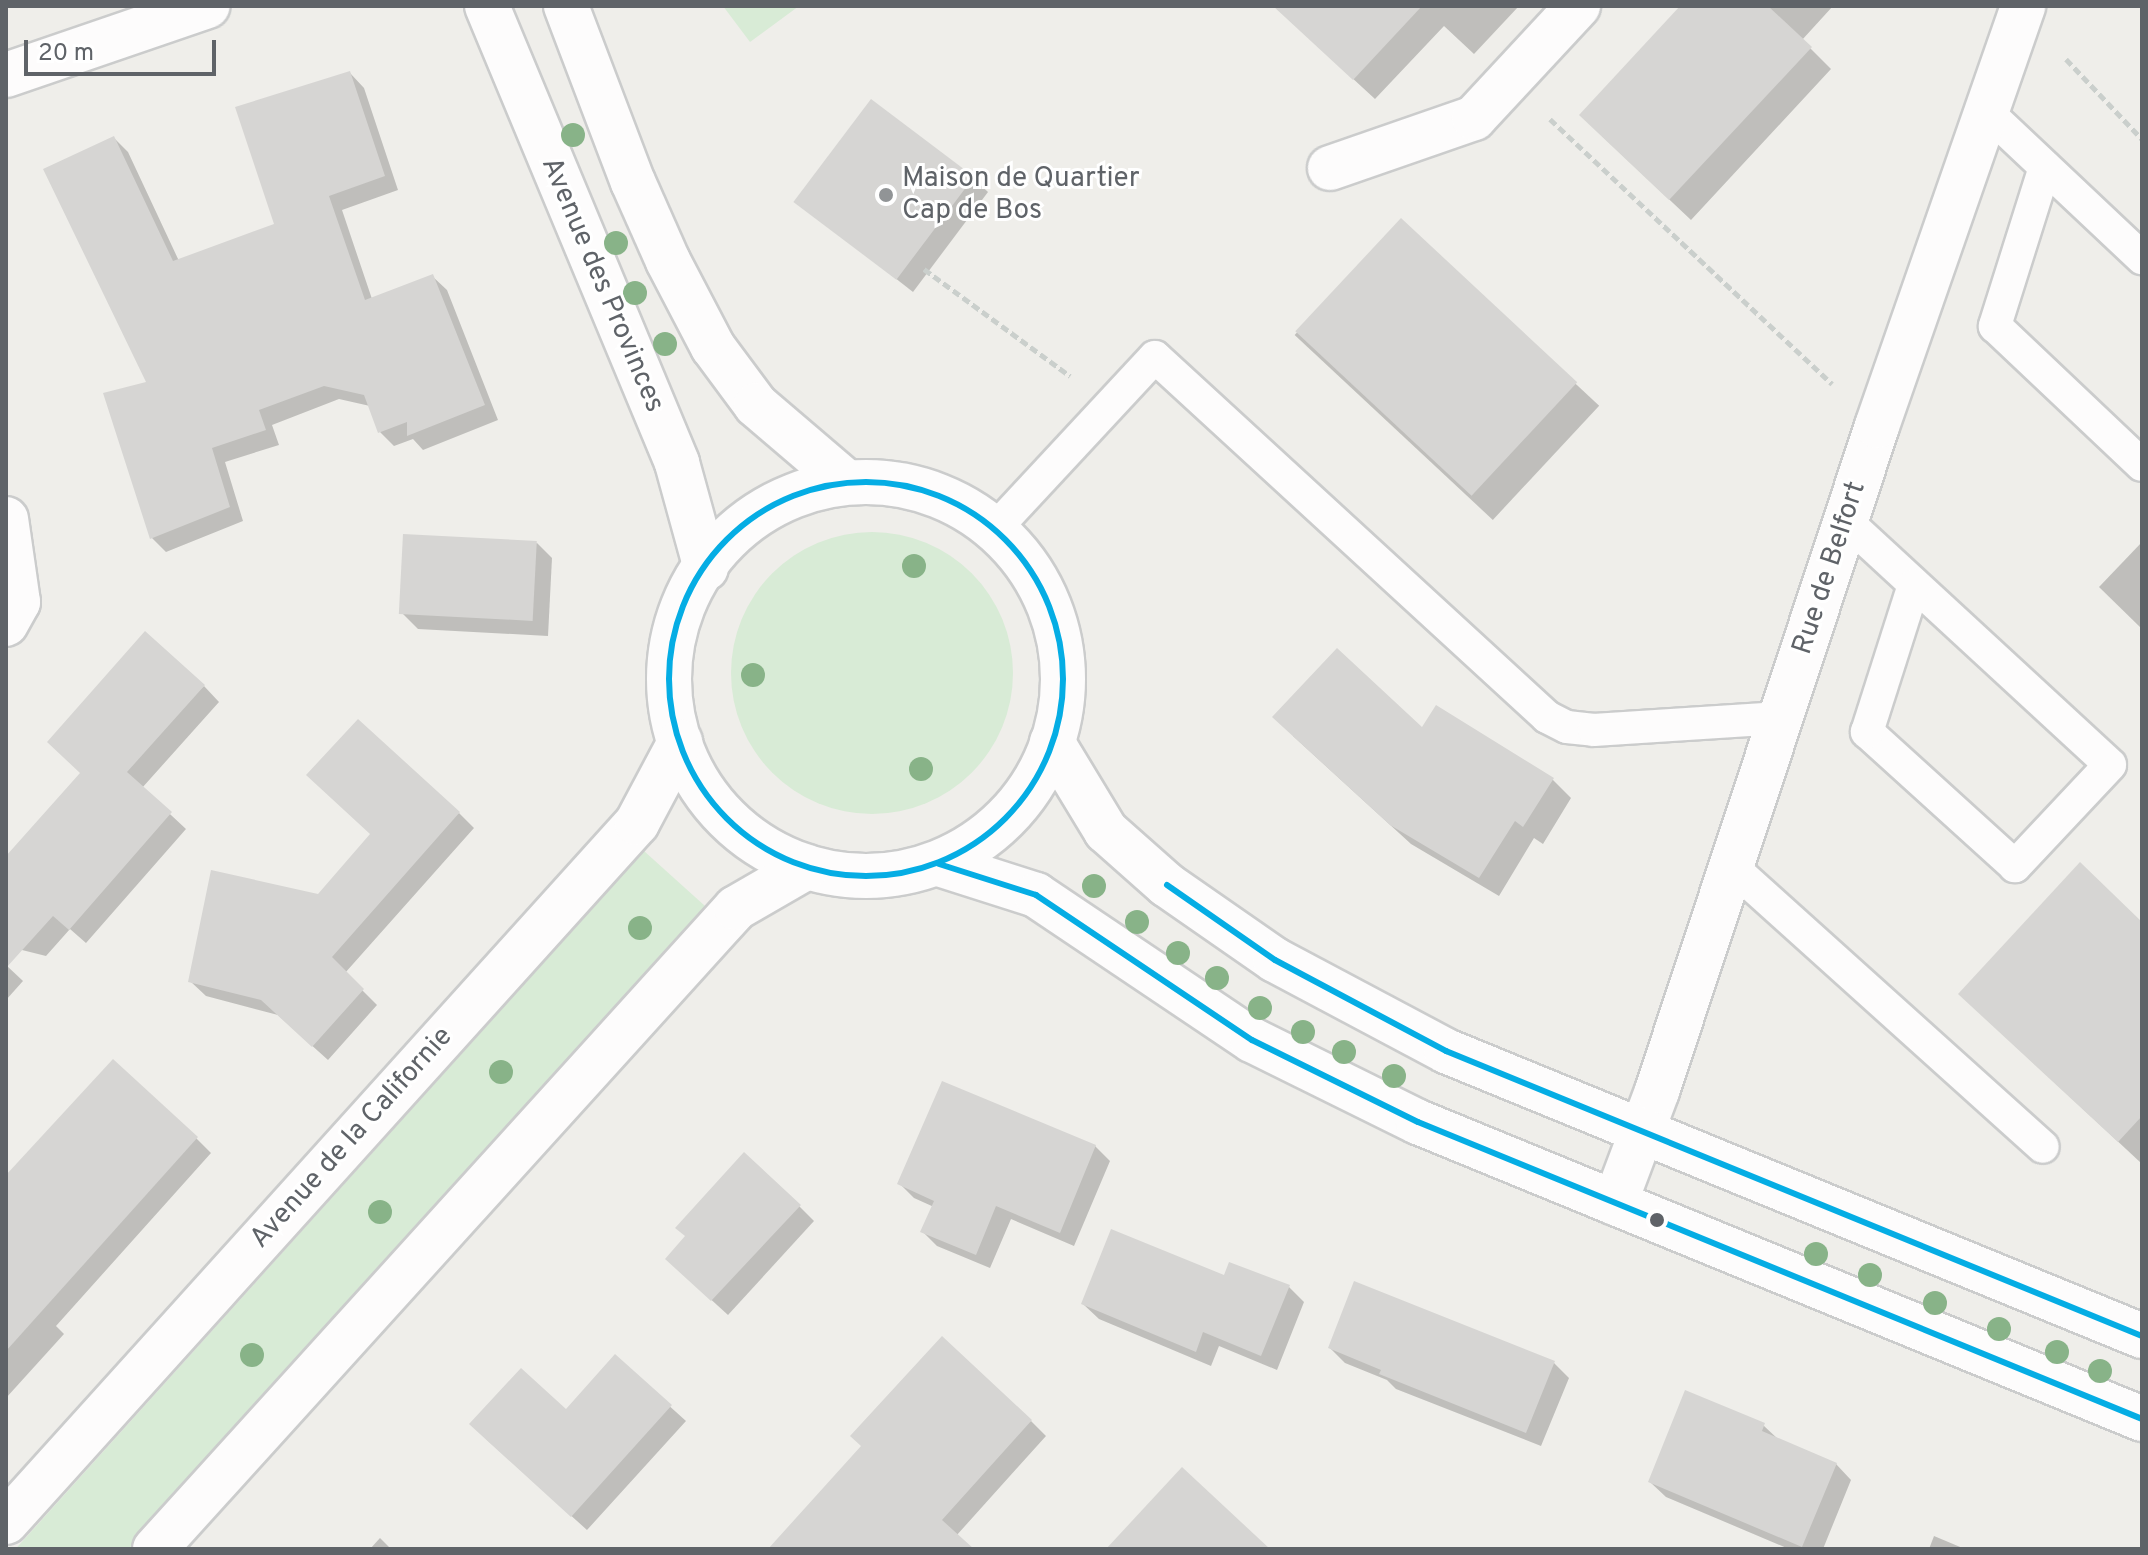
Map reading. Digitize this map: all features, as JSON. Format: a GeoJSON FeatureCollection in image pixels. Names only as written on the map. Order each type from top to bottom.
{"type":"FeatureCollection","features":[{"type":"Feature","properties":{"kind":"street"},"geometry":{"type":"LineString","coordinates":[[6,75],[208,6]]}},
{"type":"Feature","properties":{"kind":"street","name":"Avenue des Provinces"},"geometry":{"type":"LineString","coordinates":[[487,6],[677,463],[706,568]]}},
{"type":"Feature","properties":{"kind":"street"},"geometry":{"type":"LineString","coordinates":[[566,6],[633,182],[668,261],[713,347],[756,405],[846,482]]}},
{"type":"Feature","properties":{"kind":"street"},"geometry":{"type":"LineString","coordinates":[[1330,168],[1474,118],[1578,6]]}},
{"type":"Feature","properties":{"kind":"street","name":"Rue de Belfort"},"geometry":{"type":"LineString","coordinates":[[1615,1203],[1642,1132],[1877,426],[2022,8]]}},
{"type":"Feature","properties":{"kind":"street"},"geometry":{"type":"LineString","coordinates":[[846,482],[910,485],[969,509],[994,530],[1017,550],[1051,605],[1064,667],[1058,730],[1031,789],[991,834],[939,864],[879,877],[819,873],[764,850],[717,810],[684,759],[669,702],[672,641],[693,584],[732,534],[785,498],[846,482]]}},
{"type":"Feature","properties":{"kind":"street"},"geometry":{"type":"LineString","coordinates":[[6,519],[18,602],[6,624]]}},
{"type":"Feature","properties":{"kind":"street","name":"Avenue de la Californie"},"geometry":{"type":"LineString","coordinates":[[6,1522],[637,823],[680,742]]}},
{"type":"Feature","properties":{"kind":"street"},"geometry":{"type":"LineString","coordinates":[[1052,742],[1106,831],[1167,885],[1275,960],[1446,1051],[2142,1336]]}},
{"type":"Feature","properties":{"kind":"street"},"geometry":{"type":"LineString","coordinates":[[939,864],[1036,895],[1266,1047],[1431,1128],[2142,1419]]}},
{"type":"Feature","properties":{"kind":"street"},"geometry":{"type":"LineString","coordinates":[[155,1549],[736,908],[807,867]]}},
{"type":"Feature","properties":{"kind":"lane"},"geometry":{"type":"LineString","coordinates":[[1988,113],[2142,258]]}},
{"type":"Feature","properties":{"kind":"lane"},"geometry":{"type":"LineString","coordinates":[[2045,167],[1995,326],[2142,465]]}},
{"type":"Feature","properties":{"kind":"lane"},"geometry":{"type":"LineString","coordinates":[[994,530],[1155,357],[1531,706],[1567,727],[1594,730],[1780,718]]}},
{"type":"Feature","properties":{"kind":"lane"},"geometry":{"type":"LineString","coordinates":[[1846,521],[2110,765],[2015,866],[1867,732],[1914,585]]}},
{"type":"Feature","properties":{"kind":"lane"},"geometry":{"type":"LineString","coordinates":[[1732,867],[2043,1147]]}},
{"type":"Feature","properties":{"kind":"path"},"geometry":{"type":"LineString","coordinates":[[2022,8],[2142,139]]}},
{"type":"Feature","properties":{"kind":"path"},"geometry":{"type":"LineString","coordinates":[[1509,80],[1877,426]]}},
{"type":"Feature","properties":{"kind":"path"},"geometry":{"type":"LineString","coordinates":[[924,269],[1110,405]]}},
{"type":"Feature","properties":{"kind":"green space"},"geometry":{"type":"Polygon","coordinates":[[[723,6],[799,6],[750,42],[723,6]]]}},
{"type":"Feature","properties":{"kind":"green space"},"geometry":{"type":"Polygon","coordinates":[[[872,532],[899,535],[926,543],[961,564],[981,584],[1007,632],[1013,673],[1010,700],[1002,727],[981,762],[961,782],[913,808],[872,814],[845,811],[818,803],[783,782],[763,762],[737,714],[731,673],[734,646],[742,619],[763,584],[783,564],[831,538],[872,532]]]}},
{"type":"Feature","properties":{"kind":"green space"},"geometry":{"type":"Polygon","coordinates":[[[644,851],[706,907],[129,1549],[16,1548],[644,851]]]}},
{"type":"Feature","properties":{"kind":"building"},"geometry":{"type":"Polygon","coordinates":[[[1273,6],[1422,6],[1353,80],[1273,6]]]}},
{"type":"Feature","properties":{"kind":"building"},"geometry":{"type":"Polygon","coordinates":[[[1680,6],[1768,6],[1812,47],[1669,200],[1579,115],[1680,6]]]}},
{"type":"Feature","properties":{"kind":"building"},"geometry":{"type":"Polygon","coordinates":[[[350,71],[385,176],[329,196],[365,300],[433,274],[485,405],[407,436],[407,422],[378,433],[364,395],[324,386],[259,410],[266,430],[212,448],[230,507],[150,539],[103,393],[146,382],[43,169],[114,136],[173,261],[274,224],[235,107],[350,71]]]}},
{"type":"Feature","properties":{"kind":"building"},"geometry":{"type":"Polygon","coordinates":[[[871,99],[974,177],[896,280],[793,202],[871,99]]]}},
{"type":"Feature","properties":{"kind":"building"},"geometry":{"type":"Polygon","coordinates":[[[1401,218],[1577,382],[1472,496],[1295,331],[1401,218]]]}},
{"type":"Feature","properties":{"kind":"building"},"geometry":{"type":"Polygon","coordinates":[[[403,534],[537,541],[533,621],[399,614],[403,534]]]}},
{"type":"Feature","properties":{"kind":"building"},"geometry":{"type":"Polygon","coordinates":[[[145,631],[205,685],[127,772],[172,812],[69,930],[53,916],[6,968],[6,856],[80,773],[47,742],[145,631]]]}},
{"type":"Feature","properties":{"kind":"building"},"geometry":{"type":"Polygon","coordinates":[[[1337,648],[1422,727],[1436,705],[1554,778],[1523,827],[1515,821],[1479,878],[1390,825],[1272,717],[1337,648]]]}},
{"type":"Feature","properties":{"kind":"building"},"geometry":{"type":"Polygon","coordinates":[[[358,719],[460,812],[332,957],[364,989],[312,1047],[261,1000],[188,982],[211,870],[318,894],[370,834],[306,775],[358,719]]]}},
{"type":"Feature","properties":{"kind":"building"},"geometry":{"type":"Polygon","coordinates":[[[2080,862],[2142,922],[2142,1116],[2118,1142],[1958,994],[2080,862]]]}},
{"type":"Feature","properties":{"kind":"building"},"geometry":{"type":"Polygon","coordinates":[[[113,1059],[198,1137],[6,1351],[6,1175],[113,1059]]]}},
{"type":"Feature","properties":{"kind":"building"},"geometry":{"type":"Polygon","coordinates":[[[942,1081],[1096,1145],[1060,1233],[996,1206],[976,1255],[920,1232],[934,1201],[897,1184],[942,1081]]]}},
{"type":"Feature","properties":{"kind":"building"},"geometry":{"type":"Polygon","coordinates":[[[744,1152],[801,1205],[711,1301],[665,1259],[685,1236],[675,1228],[744,1152]]]}},
{"type":"Feature","properties":{"kind":"building"},"geometry":{"type":"Polygon","coordinates":[[[1111,1229],[1224,1275],[1229,1262],[1290,1285],[1261,1356],[1203,1332],[1196,1352],[1081,1304],[1111,1229]]]}},
{"type":"Feature","properties":{"kind":"building"},"geometry":{"type":"Polygon","coordinates":[[[1354,1281],[1555,1361],[1526,1433],[1379,1374],[1381,1370],[1328,1348],[1354,1281]]]}},
{"type":"Feature","properties":{"kind":"building"},"geometry":{"type":"Polygon","coordinates":[[[942,1336],[1032,1420],[942,1520],[974,1549],[768,1549],[861,1446],[850,1436],[942,1336]]]}},
{"type":"Feature","properties":{"kind":"building"},"geometry":{"type":"Polygon","coordinates":[[[615,1354],[672,1405],[571,1517],[469,1424],[521,1368],[566,1409],[615,1354]]]}},
{"type":"Feature","properties":{"kind":"building"},"geometry":{"type":"Polygon","coordinates":[[[1685,1390],[1765,1423],[1762,1431],[1837,1463],[1802,1547],[1648,1482],[1685,1390]]]}},
{"type":"Feature","properties":{"kind":"building"},"geometry":{"type":"Polygon","coordinates":[[[1182,1467],[1270,1549],[1106,1549],[1182,1467]]]}},
{"type":"Feature","properties":{"kind":"transit line"},"geometry":{"type":"LineString","coordinates":[[866,482],[904,486],[941,497],[975,516],[1005,540],[1029,570],[1048,604],[1059,641],[1063,679],[1059,717],[1048,754],[1029,788],[1005,818],[975,842],[941,861],[904,872],[866,876],[828,872],[791,861],[757,842],[727,818],[703,788],[684,754],[673,717],[669,679],[673,641],[684,604],[703,570],[727,540],[757,516],[791,497],[828,486],[866,482]]}},
{"type":"Feature","properties":{"kind":"transit line"},"geometry":{"type":"LineString","coordinates":[[939,864],[1036,895],[1252,1040],[1418,1122],[2142,1419]]}},
{"type":"Feature","properties":{"kind":"transit line"},"geometry":{"type":"LineString","coordinates":[[1167,885],[1275,960],[1446,1051],[2142,1336]]}},
{"type":"Feature","properties":{"kind":"place","name":"Maison de Quartier Cap de Bos"},"geometry":{"type":"Point","coordinates":[886,195]}}]}
